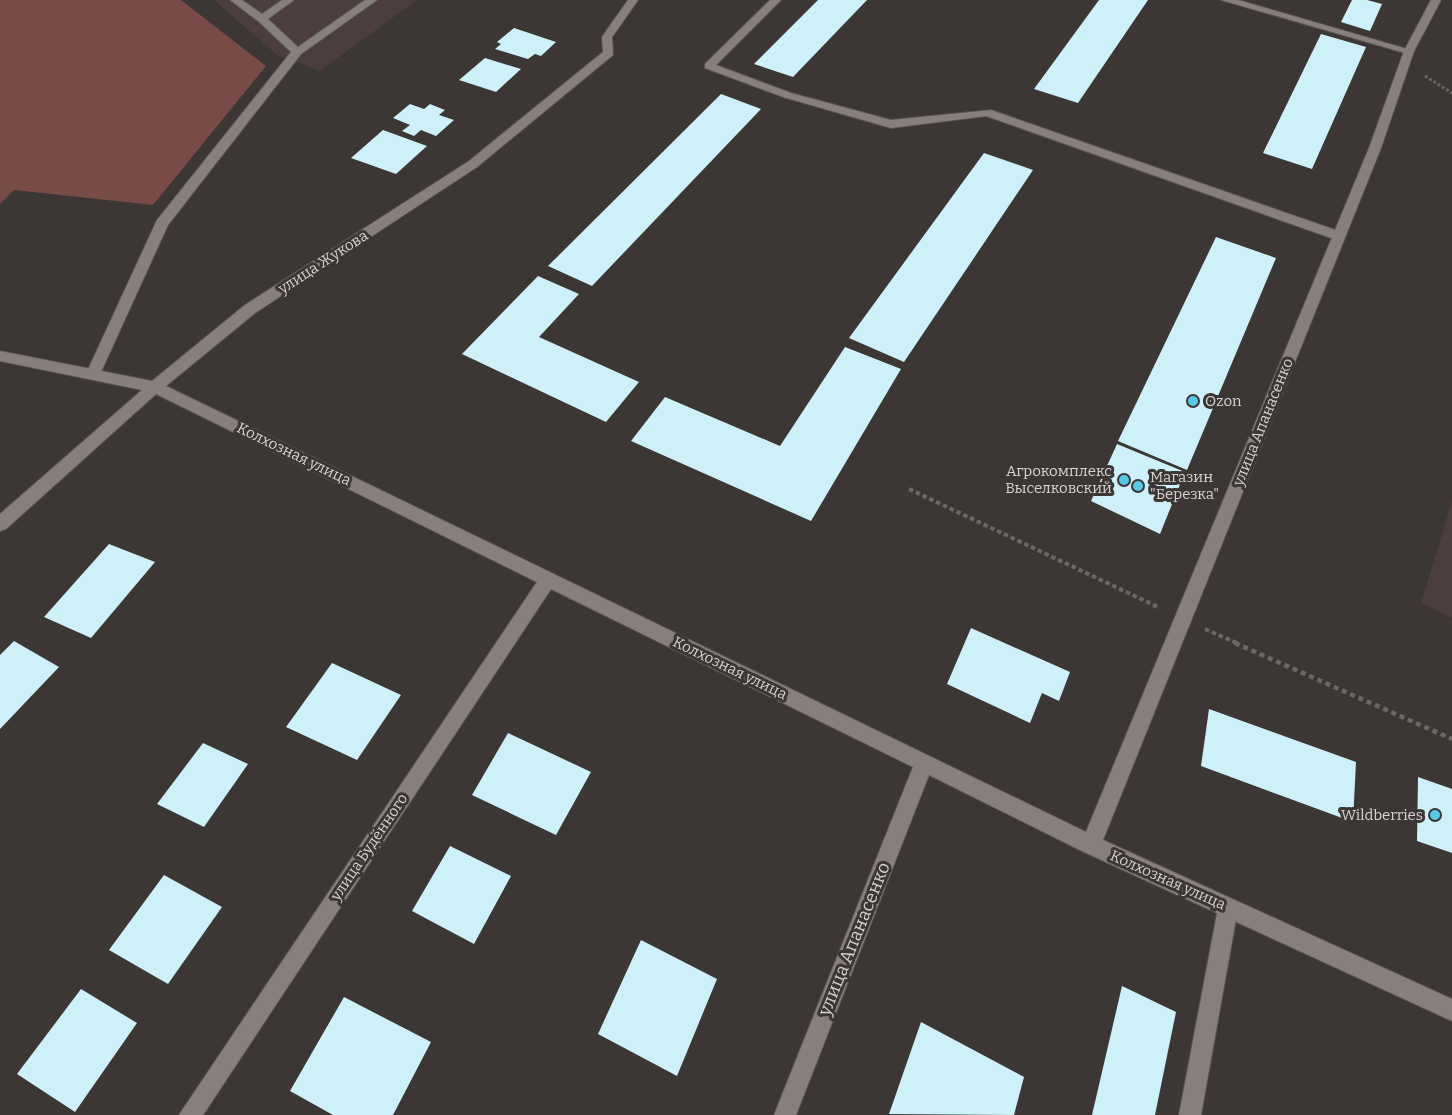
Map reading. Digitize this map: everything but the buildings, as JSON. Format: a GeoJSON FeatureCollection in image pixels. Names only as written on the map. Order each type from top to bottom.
{"type":"FeatureCollection","features":[{"type":"Feature","properties":{"kind":"street"},"geometry":{"type":"LineString","coordinates":[[236,0],[297,52]]}},
{"type":"Feature","properties":{"kind":"street"},"geometry":{"type":"LineString","coordinates":[[261,19],[289,0]]}},
{"type":"Feature","properties":{"kind":"street"},"geometry":{"type":"LineString","coordinates":[[93,374],[162,223],[297,52],[372,0]]}},
{"type":"Feature","properties":{"kind":"street","name":"улица Жукова"},"geometry":{"type":"LineString","coordinates":[[0,524],[155,387],[250,309],[473,164],[609,52],[606,37],[633,0]]}},
{"type":"Feature","properties":{"kind":"street"},"geometry":{"type":"LineString","coordinates":[[776,0],[709,66],[787,95],[891,124],[987,112],[1339,236]]}},
{"type":"Feature","properties":{"kind":"street"},"geometry":{"type":"LineString","coordinates":[[1226,0],[1407,57]]}},
{"type":"Feature","properties":{"kind":"street","name":"улица Апанасенко"},"geometry":{"type":"LineString","coordinates":[[1091,845],[1375,148],[1407,57],[1436,0]]}},
{"type":"Feature","properties":{"kind":"street","name":"Колхозная улица"},"geometry":{"type":"LineString","coordinates":[[0,357],[155,387],[1091,845],[1452,1010]]}},
{"type":"Feature","properties":{"kind":"street","name":"улица Будённого"},"geometry":{"type":"LineString","coordinates":[[190,1115],[548,579]]}},
{"type":"Feature","properties":{"kind":"street","name":"улица Апанасенко"},"geometry":{"type":"LineString","coordinates":[[786,1115],[924,763]]}},
{"type":"Feature","properties":{"kind":"street"},"geometry":{"type":"LineString","coordinates":[[1190,1115],[1228,908]]}},
{"type":"Feature","properties":{"kind":"path"},"geometry":{"type":"LineString","coordinates":[[1407,57],[1452,93]]}},
{"type":"Feature","properties":{"kind":"shaded area"},"geometry":{"type":"Polygon","coordinates":[[[0,0],[181,0],[266,66],[153,205],[14,190],[0,204],[0,0]]]}},
{"type":"Feature","properties":{"kind":"shaded area"},"geometry":{"type":"Polygon","coordinates":[[[214,0],[417,0],[320,71],[277,55],[214,0]]]}},
{"type":"Feature","properties":{"kind":"shaded area"},"geometry":{"type":"Polygon","coordinates":[[[1452,501],[1452,618],[1421,603],[1452,501]]]}},
{"type":"Feature","properties":{"kind":"place","name":"Ozon"},"geometry":{"type":"Point","coordinates":[1193,401]}},
{"type":"Feature","properties":{"kind":"place","name":"Агрокомплекс Выселковский"},"geometry":{"type":"Point","coordinates":[1124,480]}},
{"type":"Feature","properties":{"kind":"place","name":"Магазин \"Березка\""},"geometry":{"type":"Point","coordinates":[1138,486]}},
{"type":"Feature","properties":{"kind":"place","name":"Wildberries"},"geometry":{"type":"Point","coordinates":[1435,815]}}]}
